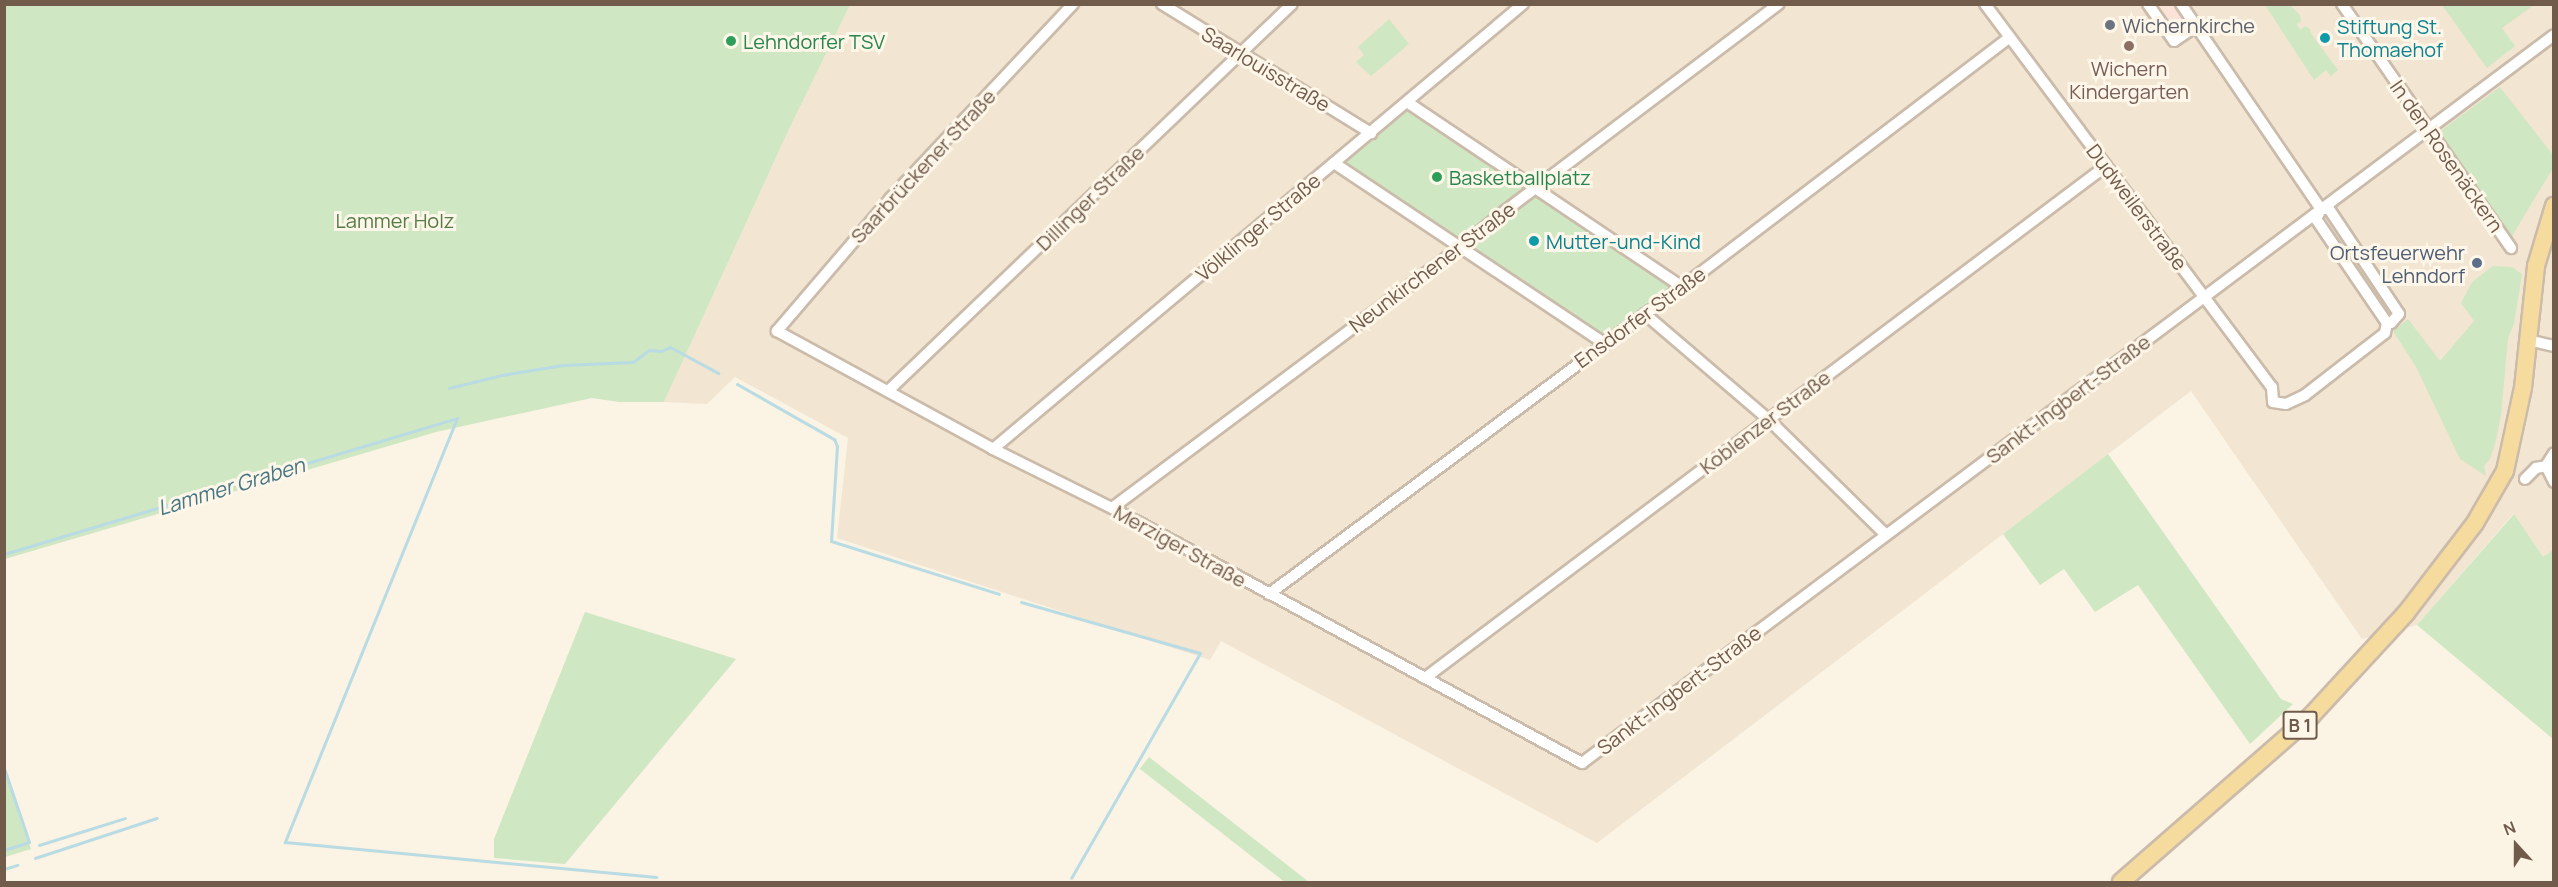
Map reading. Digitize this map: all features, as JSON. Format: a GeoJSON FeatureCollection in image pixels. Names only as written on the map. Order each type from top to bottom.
{"type":"FeatureCollection","features":[{"type":"Feature","properties":{"kind":"main road","name":"B 1"},"geometry":{"type":"LineString","coordinates":[[2121,882],[2310,716],[2406,613],[2475,523],[2505,471],[2523,388],[2535,266],[2553,206]]}},
{"type":"Feature","properties":{"kind":"street","name":"Saarbrückener Straße"},"geometry":{"type":"LineString","coordinates":[[777,331],[890,199],[1073,4]]}},
{"type":"Feature","properties":{"kind":"street","name":"Saarlouisstraße"},"geometry":{"type":"LineString","coordinates":[[1162,4],[1371,133]]}},
{"type":"Feature","properties":{"kind":"street","name":"Dillinger Straße"},"geometry":{"type":"LineString","coordinates":[[888,391],[1292,4]]}},
{"type":"Feature","properties":{"kind":"street","name":"Völklinger Straße"},"geometry":{"type":"LineString","coordinates":[[993,450],[1523,4]]}},
{"type":"Feature","properties":{"kind":"street","name":"Neunkirchener Straße"},"geometry":{"type":"LineString","coordinates":[[1112,508],[1461,247],[1779,4]]}},
{"type":"Feature","properties":{"kind":"street","name":"Dudweilerstraße"},"geometry":{"type":"LineString","coordinates":[[1985,4],[2272,387],[2273,402],[2286,404],[2305,395],[2385,333],[2387,323],[2316,219],[2321,209]]}},
{"type":"Feature","properties":{"kind":"street"},"geometry":{"type":"LineString","coordinates":[[2148,4],[2174,41],[2196,26]]}},
{"type":"Feature","properties":{"kind":"street"},"geometry":{"type":"LineString","coordinates":[[2181,4],[2321,209]]}},
{"type":"Feature","properties":{"kind":"street","name":"In den Rosenäckern"},"geometry":{"type":"LineString","coordinates":[[2342,4],[2511,248]]}},
{"type":"Feature","properties":{"kind":"street","name":"Sankt-Ingbert-Straße"},"geometry":{"type":"LineString","coordinates":[[1582,763],[2553,35]]}},
{"type":"Feature","properties":{"kind":"street","name":"Ensdorfer Straße"},"geometry":{"type":"LineString","coordinates":[[1269,594],[1682,287],[2010,38]]}},
{"type":"Feature","properties":{"kind":"street"},"geometry":{"type":"LineString","coordinates":[[1407,102],[1537,187],[1682,287]]}},
{"type":"Feature","properties":{"kind":"street"},"geometry":{"type":"LineString","coordinates":[[1334,163],[1604,343]]}},
{"type":"Feature","properties":{"kind":"street","name":"Koblenzer Straße"},"geometry":{"type":"LineString","coordinates":[[1425,678],[2106,166]]}},
{"type":"Feature","properties":{"kind":"street"},"geometry":{"type":"LineString","coordinates":[[1645,314],[1768,420],[1886,535]]}},
{"type":"Feature","properties":{"kind":"street","name":"Merziger Straße"},"geometry":{"type":"LineString","coordinates":[[777,331],[993,450],[1112,508],[1582,763]]}},
{"type":"Feature","properties":{"kind":"street"},"geometry":{"type":"LineString","coordinates":[[2528,340],[2553,346]]}},
{"type":"Feature","properties":{"kind":"street"},"geometry":{"type":"LineString","coordinates":[[2546,466],[2553,453]]}},
{"type":"Feature","properties":{"kind":"street"},"geometry":{"type":"LineString","coordinates":[[2525,479],[2536,468],[2546,466]]}},
{"type":"Feature","properties":{"kind":"street"},"geometry":{"type":"LineString","coordinates":[[2546,466],[2553,482]]}},
{"type":"Feature","properties":{"kind":"shaded area"},"geometry":{"type":"Polygon","coordinates":[[[850,5],[2553,5],[2553,550],[2543,557],[2513,514],[2417,625],[2362,639],[2191,391],[1597,843],[1221,641],[1210,660],[837,538],[848,438],[735,377],[707,404],[664,402],[790,127],[850,5]]]}},
{"type":"Feature","properties":{"kind":"shaded area"},"geometry":{"type":"Polygon","coordinates":[[[2145,5],[2181,5],[2199,31],[2174,48],[2145,5]]]}},
{"type":"Feature","properties":{"kind":"green space","name":"Lammer Holz"},"geometry":{"type":"Polygon","coordinates":[[[5,4],[850,5],[790,127],[664,402],[619,402],[592,398],[436,432],[5,559],[5,4]]]}},
{"type":"Feature","properties":{"kind":"green space"},"geometry":{"type":"Polygon","coordinates":[[[2265,5],[2290,5],[2300,15],[2301,21],[2297,24],[2300,30],[2305,26],[2310,29],[2338,70],[2331,76],[2326,70],[2314,80],[2265,5]]]}},
{"type":"Feature","properties":{"kind":"green space"},"geometry":{"type":"Polygon","coordinates":[[[2442,5],[2534,5],[2502,28],[2515,46],[2487,68],[2442,5]]]}},
{"type":"Feature","properties":{"kind":"green space"},"geometry":{"type":"Polygon","coordinates":[[[1389,19],[1409,44],[1371,76],[1356,62],[1364,55],[1358,47],[1389,19]]]}},
{"type":"Feature","properties":{"kind":"green space"},"geometry":{"type":"Polygon","coordinates":[[[2500,87],[2553,155],[2553,168],[2512,236],[2439,132],[2500,87]]]}},
{"type":"Feature","properties":{"kind":"green space"},"geometry":{"type":"Polygon","coordinates":[[[1407,102],[1682,287],[1604,343],[1334,163],[1407,102]]]}},
{"type":"Feature","properties":{"kind":"green space"},"geometry":{"type":"Polygon","coordinates":[[[2493,266],[2512,267],[2522,274],[2514,324],[2508,338],[2501,416],[2490,459],[2484,466],[2486,476],[2460,459],[2416,367],[2393,331],[2408,319],[2440,361],[2474,321],[2461,303],[2472,282],[2493,266]]]}},
{"type":"Feature","properties":{"kind":"green space"},"geometry":{"type":"Polygon","coordinates":[[[2108,454],[2281,699],[2293,704],[2250,744],[2138,585],[2095,612],[2064,569],[2040,585],[2003,534],[2108,454]]]}},
{"type":"Feature","properties":{"kind":"green space"},"geometry":{"type":"Polygon","coordinates":[[[2514,514],[2543,557],[2553,550],[2553,739],[2417,625],[2514,514]]]}},
{"type":"Feature","properties":{"kind":"green space"},"geometry":{"type":"Polygon","coordinates":[[[585,612],[736,659],[565,864],[494,858],[494,839],[585,612]]]}},
{"type":"Feature","properties":{"kind":"green space"},"geometry":{"type":"Polygon","coordinates":[[[1149,757],[1309,882],[1285,882],[1140,769],[1149,757]]]}},
{"type":"Feature","properties":{"kind":"green space"},"geometry":{"type":"Polygon","coordinates":[[[4,767],[31,849],[5,857],[4,857],[4,767]]]}},
{"type":"Feature","properties":{"kind":"waterway"},"geometry":{"type":"LineString","coordinates":[[449,388],[502,375],[563,365],[633,362],[649,350],[661,351],[670,347],[718,373]]}},
{"type":"Feature","properties":{"kind":"waterway"},"geometry":{"type":"LineString","coordinates":[[737,384],[834,439],[837,446],[831,541],[999,594]]}},
{"type":"Feature","properties":{"kind":"waterway"},"geometry":{"type":"LineString","coordinates":[[457,418],[285,842],[656,877]]}},
{"type":"Feature","properties":{"kind":"waterway","name":"Lammer Graben"},"geometry":{"type":"LineString","coordinates":[[4,554],[457,418]]}},
{"type":"Feature","properties":{"kind":"waterway"},"geometry":{"type":"LineString","coordinates":[[1021,602],[1200,653],[1071,878]]}},
{"type":"Feature","properties":{"kind":"waterway"},"geometry":{"type":"LineString","coordinates":[[4,768],[29,842],[4,850]]}},
{"type":"Feature","properties":{"kind":"waterway"},"geometry":{"type":"LineString","coordinates":[[39,845],[125,818]]}},
{"type":"Feature","properties":{"kind":"waterway"},"geometry":{"type":"LineString","coordinates":[[35,858],[157,818]]}},
{"type":"Feature","properties":{"kind":"waterway"},"geometry":{"type":"LineString","coordinates":[[4,869],[17,865]]}},
{"type":"Feature","properties":{"kind":"place","name":"Wichernkirche"},"geometry":{"type":"Point","coordinates":[2110,25]}},
{"type":"Feature","properties":{"kind":"place","name":"Stiftung St. Thomaehof"},"geometry":{"type":"Point","coordinates":[2325,38]}},
{"type":"Feature","properties":{"kind":"place","name":"Lehndorfer TSV"},"geometry":{"type":"Point","coordinates":[731,41]}},
{"type":"Feature","properties":{"kind":"place","name":"Wichern Kindergarten"},"geometry":{"type":"Point","coordinates":[2129,46]}},
{"type":"Feature","properties":{"kind":"place","name":"Basketballplatz"},"geometry":{"type":"Point","coordinates":[1437,177]}},
{"type":"Feature","properties":{"kind":"place","name":"Mutter-und-Kind"},"geometry":{"type":"Point","coordinates":[1534,241]}},
{"type":"Feature","properties":{"kind":"place","name":"Ortsfeuerwehr Lehndorf"},"geometry":{"type":"Point","coordinates":[2477,263]}}]}
